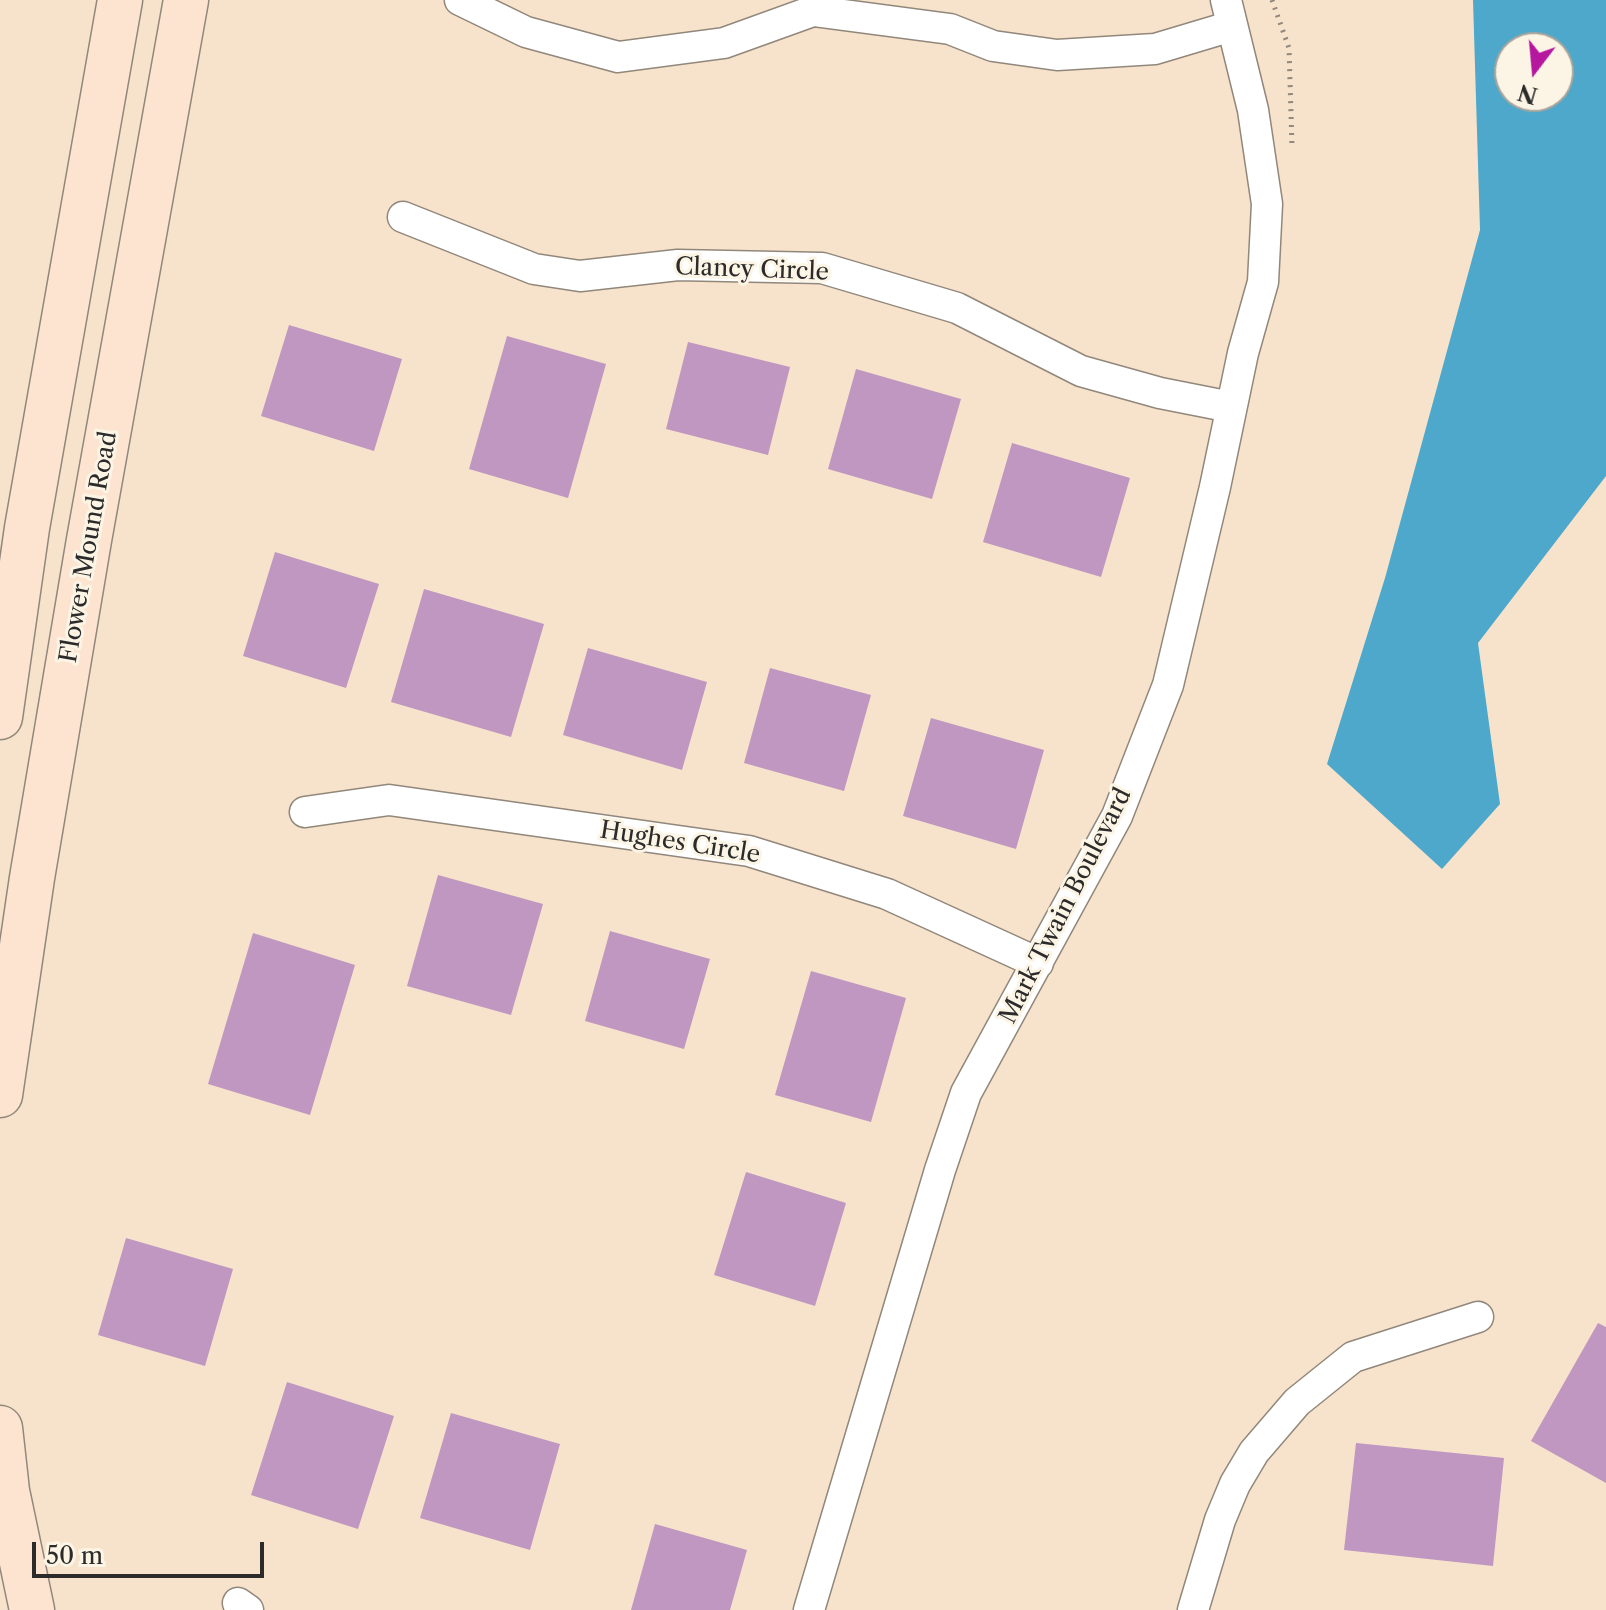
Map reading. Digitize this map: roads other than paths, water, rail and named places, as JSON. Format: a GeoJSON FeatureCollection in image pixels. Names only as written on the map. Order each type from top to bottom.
{"type":"FeatureCollection","features":[{"type":"Feature","properties":{"kind":"main road"},"geometry":{"type":"LineString","coordinates":[[0,717],[27,528],[120,0]]}},
{"type":"Feature","properties":{"kind":"main road","name":"Flower Mound Road"},"geometry":{"type":"LineString","coordinates":[[0,1095],[32,878],[89,540],[186,0]]}},
{"type":"Feature","properties":{"kind":"main road"},"geometry":{"type":"LineString","coordinates":[[0,1428],[4,1491],[32,1610]]}},
{"type":"Feature","properties":{"kind":"street"},"geometry":{"type":"LineString","coordinates":[[460,0],[526,32],[618,57],[724,43],[820,5],[950,29],[993,46],[1057,55],[1155,49],[1229,13]]}},
{"type":"Feature","properties":{"kind":"street"},"geometry":{"type":"LineString","coordinates":[[913,0],[950,29]]}},
{"type":"Feature","properties":{"kind":"street","name":"Mark Twain Boulevard"},"geometry":{"type":"LineString","coordinates":[[809,1610],[940,1170],[966,1093],[1117,816],[1168,685],[1243,353],[1263,282],[1267,204],[1253,110],[1229,13]]}},
{"type":"Feature","properties":{"kind":"street","name":"Clancy Circle"},"geometry":{"type":"LineString","coordinates":[[403,217],[534,269],[580,276],[678,265],[822,268],[957,308],[1081,371],[1160,393],[1231,407]]}},
{"type":"Feature","properties":{"kind":"street","name":"Hughes Circle"},"geometry":{"type":"LineString","coordinates":[[305,812],[389,800],[749,851],[887,894],[1038,963]]}},
{"type":"Feature","properties":{"kind":"street"},"geometry":{"type":"LineString","coordinates":[[1193,1610],[1220,1520],[1235,1484],[1254,1452],[1297,1402],[1353,1357],[1478,1317]]}},
{"type":"Feature","properties":{"kind":"water"},"geometry":{"type":"Polygon","coordinates":[[[1473,0],[1606,0],[1606,476],[1478,643],[1500,804],[1442,869],[1327,764],[1385,578],[1480,230],[1473,0]]]}}]}
